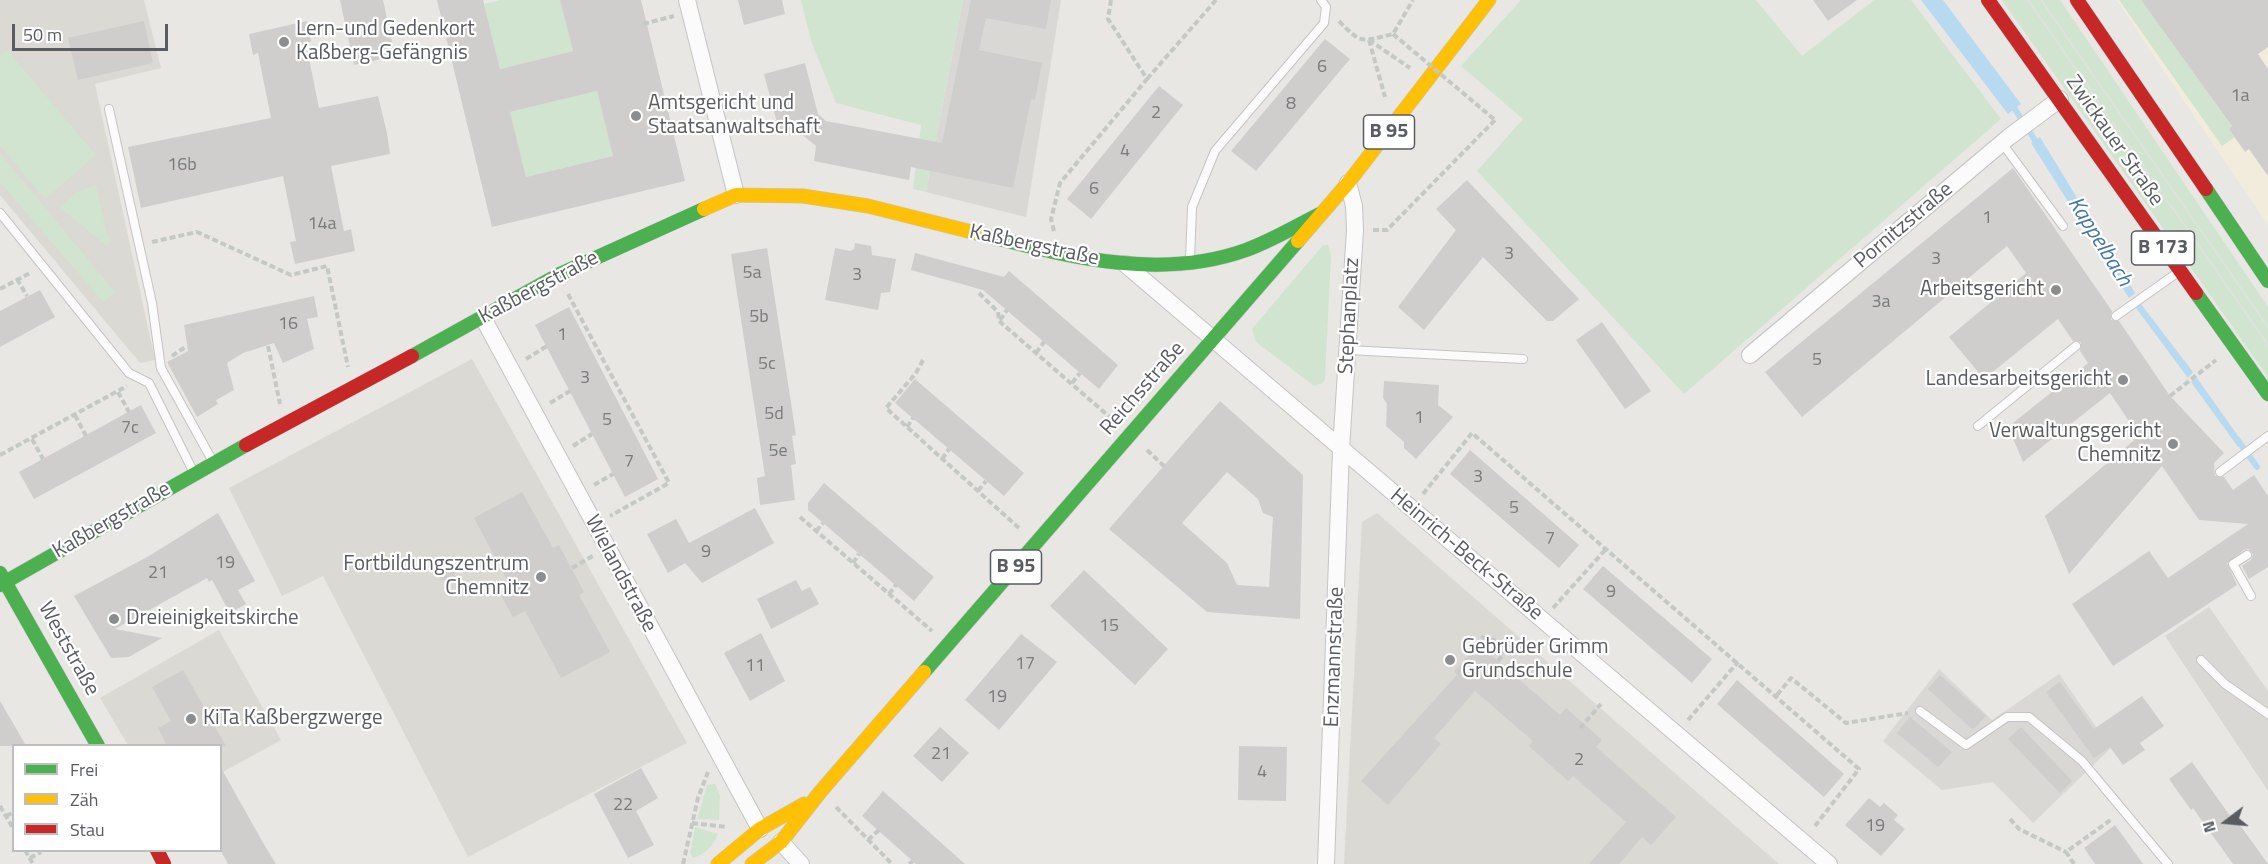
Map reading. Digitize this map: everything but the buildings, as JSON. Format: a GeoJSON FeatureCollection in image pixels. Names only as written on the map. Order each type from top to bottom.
{"type":"FeatureCollection","features":[{"type":"Feature","properties":{"kind":"main road","name":"Reichsstraße"},"geometry":{"type":"LineString","coordinates":[[752,864],[781,842],[819,793],[1323,213],[1490,0]]}},
{"type":"Feature","properties":{"kind":"main road","name":"Zwickauer Straße"},"geometry":{"type":"LineString","coordinates":[[1988,0],[2268,394]]}},
{"type":"Feature","properties":{"kind":"main road"},"geometry":{"type":"LineString","coordinates":[[2077,0],[2268,280]]}},
{"type":"Feature","properties":{"kind":"main road","name":"Kaßbergstraße"},"geometry":{"type":"LineString","coordinates":[[2,580],[558,275],[736,195],[803,196],[868,206],[1058,254],[1125,264],[1190,264],[1246,250],[1323,213]]}},
{"type":"Feature","properties":{"kind":"main road","name":"Weststraße"},"geometry":{"type":"LineString","coordinates":[[2,580],[97,744]]}},
{"type":"Feature","properties":{"kind":"main road","name":"Reichsstraße"},"geometry":{"type":"LineString","coordinates":[[718,864],[760,830],[819,793]]}},
{"type":"Feature","properties":{"kind":"street"},"geometry":{"type":"LineString","coordinates":[[689,6],[736,195]]}},
{"type":"Feature","properties":{"kind":"street","name":"Pornitzstraße"},"geometry":{"type":"LineString","coordinates":[[1750,355],[2006,140],[2060,99]]}},
{"type":"Feature","properties":{"kind":"street","name":"Stephanplatz"},"geometry":{"type":"LineString","coordinates":[[1341,449],[1355,230],[1354,206],[1348,183]]}},
{"type":"Feature","properties":{"kind":"street","name":"Kaßbergstraße"},"geometry":{"type":"LineString","coordinates":[[1125,264],[1214,339]]}},
{"type":"Feature","properties":{"kind":"street","name":"Wielandstraße"},"geometry":{"type":"LineString","coordinates":[[483,318],[760,830]]}},
{"type":"Feature","properties":{"kind":"street","name":"Heinrich-Beck-Straße"},"geometry":{"type":"LineString","coordinates":[[1214,339],[1829,864]]}},
{"type":"Feature","properties":{"kind":"street","name":"Enzmannstraße"},"geometry":{"type":"LineString","coordinates":[[1326,864],[1341,449]]}},
{"type":"Feature","properties":{"kind":"street"},"geometry":{"type":"LineString","coordinates":[[781,842],[801,864]]}},
{"type":"Feature","properties":{"kind":"lane"},"geometry":{"type":"LineString","coordinates":[[1190,264],[1192,207],[1215,151],[1324,23],[1323,4]]}},
{"type":"Feature","properties":{"kind":"lane"},"geometry":{"type":"LineString","coordinates":[[109,109],[152,303],[161,368],[213,463]]}},
{"type":"Feature","properties":{"kind":"lane"},"geometry":{"type":"LineString","coordinates":[[2006,140],[2063,226]]}},
{"type":"Feature","properties":{"kind":"lane"},"geometry":{"type":"LineString","coordinates":[[0,213],[129,373],[149,383],[194,473]]}},
{"type":"Feature","properties":{"kind":"lane"},"geometry":{"type":"LineString","coordinates":[[2116,316],[2179,271]]}},
{"type":"Feature","properties":{"kind":"lane"},"geometry":{"type":"LineString","coordinates":[[1978,426],[2076,346]]}},
{"type":"Feature","properties":{"kind":"lane"},"geometry":{"type":"LineString","coordinates":[[1348,350],[1523,359]]}},
{"type":"Feature","properties":{"kind":"lane"},"geometry":{"type":"LineString","coordinates":[[2220,472],[2264,439]]}},
{"type":"Feature","properties":{"kind":"lane"},"geometry":{"type":"LineString","coordinates":[[2247,555],[2233,564],[2251,596]]}},
{"type":"Feature","properties":{"kind":"lane"},"geometry":{"type":"LineString","coordinates":[[2201,660],[2225,684],[2268,714]]}},
{"type":"Feature","properties":{"kind":"lane"},"geometry":{"type":"LineString","coordinates":[[1920,711],[1966,744],[2007,717],[2029,717],[2082,761],[2168,864]]}},
{"type":"Feature","properties":{"kind":"path"},"geometry":{"type":"LineString","coordinates":[[1111,0],[1108,19],[1147,79]]}},
{"type":"Feature","properties":{"kind":"path"},"geometry":{"type":"LineString","coordinates":[[1058,254],[1051,219],[1060,183],[1216,0]]}},
{"type":"Feature","properties":{"kind":"path"},"geometry":{"type":"LineString","coordinates":[[1323,4],[1356,39],[1369,40],[1393,34],[1413,0]]}},
{"type":"Feature","properties":{"kind":"path"},"geometry":{"type":"LineString","coordinates":[[643,24],[689,6]]}},
{"type":"Feature","properties":{"kind":"path"},"geometry":{"type":"LineString","coordinates":[[1355,230],[1387,230],[1495,120],[1393,34]]}},
{"type":"Feature","properties":{"kind":"path"},"geometry":{"type":"LineString","coordinates":[[1369,40],[1411,68]]}},
{"type":"Feature","properties":{"kind":"path"},"geometry":{"type":"LineString","coordinates":[[1369,40],[1386,99]]}},
{"type":"Feature","properties":{"kind":"path"},"geometry":{"type":"LineString","coordinates":[[139,245],[197,232],[291,275],[327,267],[353,389]]}},
{"type":"Feature","properties":{"kind":"path"},"geometry":{"type":"LineString","coordinates":[[0,289],[44,265]]}},
{"type":"Feature","properties":{"kind":"path"},"geometry":{"type":"LineString","coordinates":[[558,275],[669,483],[594,525]]}},
{"type":"Feature","properties":{"kind":"path"},"geometry":{"type":"LineString","coordinates":[[17,279],[27,296]]}},
{"type":"Feature","properties":{"kind":"path"},"geometry":{"type":"LineString","coordinates":[[979,293],[998,312],[999,321],[1164,466]]}},
{"type":"Feature","properties":{"kind":"path"},"geometry":{"type":"LineString","coordinates":[[999,321],[1007,310]]}},
{"type":"Feature","properties":{"kind":"path"},"geometry":{"type":"LineString","coordinates":[[1036,353],[1044,342]]}},
{"type":"Feature","properties":{"kind":"path"},"geometry":{"type":"LineString","coordinates":[[268,346],[284,426]]}},
{"type":"Feature","properties":{"kind":"path"},"geometry":{"type":"LineString","coordinates":[[510,369],[547,346]]}},
{"type":"Feature","properties":{"kind":"path"},"geometry":{"type":"LineString","coordinates":[[2170,396],[2221,356]]}},
{"type":"Feature","properties":{"kind":"path"},"geometry":{"type":"LineString","coordinates":[[923,360],[916,373],[886,408],[1036,543]]}},
{"type":"Feature","properties":{"kind":"path"},"geometry":{"type":"LineString","coordinates":[[1072,383],[1080,373]]}},
{"type":"Feature","properties":{"kind":"path"},"geometry":{"type":"LineString","coordinates":[[0,455],[141,379]]}},
{"type":"Feature","properties":{"kind":"path"},"geometry":{"type":"LineString","coordinates":[[118,392],[129,412]]}},
{"type":"Feature","properties":{"kind":"path"},"geometry":{"type":"LineString","coordinates":[[75,415],[86,436]]}},
{"type":"Feature","properties":{"kind":"path"},"geometry":{"type":"LineString","coordinates":[[907,427],[913,418]]}},
{"type":"Feature","properties":{"kind":"path"},"geometry":{"type":"LineString","coordinates":[[1411,508],[1472,434],[1777,695],[1859,769],[1815,826]]}},
{"type":"Feature","properties":{"kind":"path"},"geometry":{"type":"LineString","coordinates":[[32,439],[43,459]]}},
{"type":"Feature","properties":{"kind":"path"},"geometry":{"type":"LineString","coordinates":[[942,459],[949,449]]}},
{"type":"Feature","properties":{"kind":"path"},"geometry":{"type":"LineString","coordinates":[[978,491],[986,481]]}},
{"type":"Feature","properties":{"kind":"path"},"geometry":{"type":"LineString","coordinates":[[800,517],[948,645]]}},
{"type":"Feature","properties":{"kind":"path"},"geometry":{"type":"LineString","coordinates":[[816,531],[823,523]]}},
{"type":"Feature","properties":{"kind":"path"},"geometry":{"type":"LineString","coordinates":[[572,568],[606,548]]}},
{"type":"Feature","properties":{"kind":"path"},"geometry":{"type":"LineString","coordinates":[[1542,620],[1606,549]]}},
{"type":"Feature","properties":{"kind":"path"},"geometry":{"type":"LineString","coordinates":[[853,563],[859,554]]}},
{"type":"Feature","properties":{"kind":"path"},"geometry":{"type":"LineString","coordinates":[[889,594],[896,585]]}},
{"type":"Feature","properties":{"kind":"path"},"geometry":{"type":"LineString","coordinates":[[1481,637],[1540,651]]}},
{"type":"Feature","properties":{"kind":"path"},"geometry":{"type":"LineString","coordinates":[[1498,661],[1511,644]]}},
{"type":"Feature","properties":{"kind":"path"},"geometry":{"type":"LineString","coordinates":[[1676,734],[1738,662]]}},
{"type":"Feature","properties":{"kind":"path"},"geometry":{"type":"LineString","coordinates":[[1777,695],[1791,678],[1846,723],[1920,711]]}},
{"type":"Feature","properties":{"kind":"path"},"geometry":{"type":"LineString","coordinates":[[1580,728],[1601,704]]}},
{"type":"Feature","properties":{"kind":"path"},"geometry":{"type":"LineString","coordinates":[[682,864],[698,798],[716,752]]}},
{"type":"Feature","properties":{"kind":"path"},"geometry":{"type":"LineString","coordinates":[[819,793],[892,864]]}},
{"type":"Feature","properties":{"kind":"path"},"geometry":{"type":"LineString","coordinates":[[0,806],[12,826]]}},
{"type":"Feature","properties":{"kind":"path"},"geometry":{"type":"LineString","coordinates":[[2066,852],[2123,810]]}},
{"type":"Feature","properties":{"kind":"path"},"geometry":{"type":"LineString","coordinates":[[6,816],[12,813]]}},
{"type":"Feature","properties":{"kind":"path"},"geometry":{"type":"LineString","coordinates":[[2010,819],[2019,829],[2066,852],[2074,864]]}},
{"type":"Feature","properties":{"kind":"path"},"geometry":{"type":"LineString","coordinates":[[692,823],[727,827],[731,832]]}},
{"type":"Feature","properties":{"kind":"path"},"geometry":{"type":"LineString","coordinates":[[868,840],[879,830]]}},
{"type":"Feature","properties":{"kind":"path"},"geometry":{"type":"LineString","coordinates":[[26,852],[33,864]]}},
{"type":"Feature","properties":{"kind":"path"},"geometry":{"type":"LineString","coordinates":[[30,858],[41,852]]}},
{"type":"Feature","properties":{"kind":"shaded area"},"geometry":{"type":"Polygon","coordinates":[[[0,0],[144,0],[161,68],[95,84],[155,360],[140,363],[0,195],[0,0]]]}},
{"type":"Feature","properties":{"kind":"shaded area"},"geometry":{"type":"Polygon","coordinates":[[[963,0],[1061,0],[1026,217],[926,192],[963,0]]]}},
{"type":"Feature","properties":{"kind":"shaded area"},"geometry":{"type":"Polygon","coordinates":[[[2117,0],[2268,0],[2268,225],[2196,119],[2117,0]]]}},
{"type":"Feature","properties":{"kind":"shaded area"},"geometry":{"type":"Polygon","coordinates":[[[472,359],[687,743],[468,857],[323,576],[282,596],[229,488],[472,359]]]}},
{"type":"Feature","properties":{"kind":"shaded area","name":"Gebrüder Grimm Grundschule"},"geometry":{"type":"Polygon","coordinates":[[[1377,513],[1779,864],[1344,864],[1362,522],[1377,513]]]}},
{"type":"Feature","properties":{"kind":"shaded area"},"geometry":{"type":"Polygon","coordinates":[[[2209,607],[2268,691],[2268,791],[2165,636],[2209,607]]]}},
{"type":"Feature","properties":{"kind":"shaded area","name":"KiTa Kaßbergzwerge"},"geometry":{"type":"Polygon","coordinates":[[[219,630],[281,740],[222,772],[222,744],[127,744],[100,698],[219,630]]]}},
{"type":"Feature","properties":{"kind":"shaded area"},"geometry":{"type":"Polygon","coordinates":[[[1939,669],[1992,720],[2059,674],[2111,748],[2033,823],[1993,782],[1942,790],[1883,741],[1939,669]]]}},
{"type":"Feature","properties":{"kind":"green space"},"geometry":{"type":"Polygon","coordinates":[[[500,0],[560,0],[573,51],[500,69],[484,4],[500,0]]]}},
{"type":"Feature","properties":{"kind":"green space"},"geometry":{"type":"Polygon","coordinates":[[[801,0],[963,0],[926,192],[913,189],[921,125],[836,103],[811,41],[801,0]]]}},
{"type":"Feature","properties":{"kind":"green space"},"geometry":{"type":"Polygon","coordinates":[[[1521,0],[1756,0],[1802,56],[1874,0],[1911,0],[2001,119],[1684,394],[1477,171],[1523,119],[1461,66],[1521,0]]]}},
{"type":"Feature","properties":{"kind":"green space"},"geometry":{"type":"Polygon","coordinates":[[[2002,0],[2060,0],[2268,307],[2268,377],[2002,0]]]}},
{"type":"Feature","properties":{"kind":"green space"},"geometry":{"type":"Polygon","coordinates":[[[2119,0],[2141,0],[2232,126],[2229,129],[2235,137],[2222,146],[2119,0]]]}},
{"type":"Feature","properties":{"kind":"green space"},"geometry":{"type":"Polygon","coordinates":[[[7,50],[96,155],[45,199],[0,146],[0,56],[7,50]]]}},
{"type":"Feature","properties":{"kind":"green space"},"geometry":{"type":"Polygon","coordinates":[[[597,91],[613,156],[526,177],[510,112],[597,91]]]}},
{"type":"Feature","properties":{"kind":"green space"},"geometry":{"type":"Polygon","coordinates":[[[0,153],[115,292],[103,302],[0,182],[0,153]]]}},
{"type":"Feature","properties":{"kind":"green space"},"geometry":{"type":"Polygon","coordinates":[[[96,185],[108,238],[111,241],[107,246],[60,208],[76,192],[96,185]]]}},
{"type":"Feature","properties":{"kind":"green space"},"geometry":{"type":"Polygon","coordinates":[[[1323,245],[1328,245],[1331,255],[1325,379],[1323,383],[1314,386],[1256,342],[1252,329],[1323,245]]]}},
{"type":"Feature","properties":{"kind":"green space"},"geometry":{"type":"Polygon","coordinates":[[[715,784],[720,795],[719,820],[697,819],[707,785],[715,784]]]}},
{"type":"Feature","properties":{"kind":"green space"},"geometry":{"type":"Polygon","coordinates":[[[695,827],[718,834],[708,849],[693,858],[690,853],[695,827]]]}},
{"type":"Feature","properties":{"kind":"water"},"geometry":{"type":"Polygon","coordinates":[[[1921,0],[1943,0],[2021,104],[2008,114],[1921,0]]]}},
{"type":"Feature","properties":{"kind":"water"},"geometry":{"type":"Polygon","coordinates":[[[2040,137],[2135,293],[2129,298],[2031,143],[2040,137]]]}},
{"type":"Feature","properties":{"kind":"water"},"geometry":{"type":"Polygon","coordinates":[[[2141,304],[2193,372],[2188,378],[2136,308],[2141,304]]]}},
{"type":"Feature","properties":{"kind":"water"},"geometry":{"type":"Polygon","coordinates":[[[2197,378],[2243,443],[2238,447],[2191,382],[2197,378]]]}},
{"type":"Feature","properties":{"kind":"waterway","name":"Kappelbach"},"geometry":{"type":"LineString","coordinates":[[2011,103],[2038,145]]}},
{"type":"Feature","properties":{"kind":"waterway","name":"Kappelbach"},"geometry":{"type":"LineString","coordinates":[[2237,439],[2257,467]]}},
{"type":"Feature","properties":{"kind":"tram line"},"geometry":{"type":"LineString","coordinates":[[2028,0],[2268,345]]}},
{"type":"Feature","properties":{"kind":"tram line"},"geometry":{"type":"LineString","coordinates":[[2041,0],[2268,327]]}},
{"type":"Feature","properties":{"kind":"traffic: fast"},"geometry":{"type":"LineString","coordinates":[[2206,189],[2268,281]]}},
{"type":"Feature","properties":{"kind":"traffic: fast"},"geometry":{"type":"LineString","coordinates":[[412,356],[558,275],[704,209]]}},
{"type":"Feature","properties":{"kind":"traffic: fast"},"geometry":{"type":"LineString","coordinates":[[976,233],[1110,262],[1178,264],[1212,259],[1246,250],[1320,214]]}},
{"type":"Feature","properties":{"kind":"traffic: fast"},"geometry":{"type":"LineString","coordinates":[[924,672],[1298,241]]}},
{"type":"Feature","properties":{"kind":"traffic: fast"},"geometry":{"type":"LineString","coordinates":[[2196,293],[2268,394]]}},
{"type":"Feature","properties":{"kind":"traffic: fast"},"geometry":{"type":"LineString","coordinates":[[0,585],[246,445]]}},
{"type":"Feature","properties":{"kind":"traffic: fast"},"geometry":{"type":"LineString","coordinates":[[0,573],[97,744]]}},
{"type":"Feature","properties":{"kind":"traffic: slow"},"geometry":{"type":"LineString","coordinates":[[1298,241],[1348,183],[1489,0]]}},
{"type":"Feature","properties":{"kind":"traffic: slow"},"geometry":{"type":"LineString","coordinates":[[704,209],[736,195],[803,196],[868,206],[976,233]]}},
{"type":"Feature","properties":{"kind":"traffic: slow"},"geometry":{"type":"LineString","coordinates":[[752,864],[781,842],[821,791],[924,672]]}},
{"type":"Feature","properties":{"kind":"traffic: slow"},"geometry":{"type":"LineString","coordinates":[[718,864],[760,829],[804,804]]}},
{"type":"Feature","properties":{"kind":"traffic: jam"},"geometry":{"type":"LineString","coordinates":[[1988,0],[2196,293]]}},
{"type":"Feature","properties":{"kind":"traffic: jam"},"geometry":{"type":"LineString","coordinates":[[2077,0],[2206,189]]}},
{"type":"Feature","properties":{"kind":"traffic: jam"},"geometry":{"type":"LineString","coordinates":[[246,445],[412,356]]}},
{"type":"Feature","properties":{"kind":"traffic: jam"},"geometry":{"type":"LineString","coordinates":[[158,852],[164,864]]}},
{"type":"Feature","properties":{"kind":"place","name":"Lern-und Gedenkort Kaßberg-Gefängnis"},"geometry":{"type":"Point","coordinates":[284,42]}},
{"type":"Feature","properties":{"kind":"place","name":"Amtsgericht und Staatsanwaltschaft"},"geometry":{"type":"Point","coordinates":[636,116]}},
{"type":"Feature","properties":{"kind":"place","name":"Arbeitsgericht"},"geometry":{"type":"Point","coordinates":[2056,290]}},
{"type":"Feature","properties":{"kind":"place","name":"Landesarbeitsgericht"},"geometry":{"type":"Point","coordinates":[2123,380]}},
{"type":"Feature","properties":{"kind":"place","name":"Verwaltungsgericht Chemnitz"},"geometry":{"type":"Point","coordinates":[2173,444]}},
{"type":"Feature","properties":{"kind":"place","name":"Fortbildungszentrum Chemnitz"},"geometry":{"type":"Point","coordinates":[541,577]}},
{"type":"Feature","properties":{"kind":"place","name":"Dreieinigkeitskirche"},"geometry":{"type":"Point","coordinates":[114,619]}},
{"type":"Feature","properties":{"kind":"place","name":"Gebrüder Grimm Grundschule"},"geometry":{"type":"Point","coordinates":[1450,660]}},
{"type":"Feature","properties":{"kind":"place","name":"KiTa Kaßbergzwerge"},"geometry":{"type":"Point","coordinates":[191,719]}}]}
